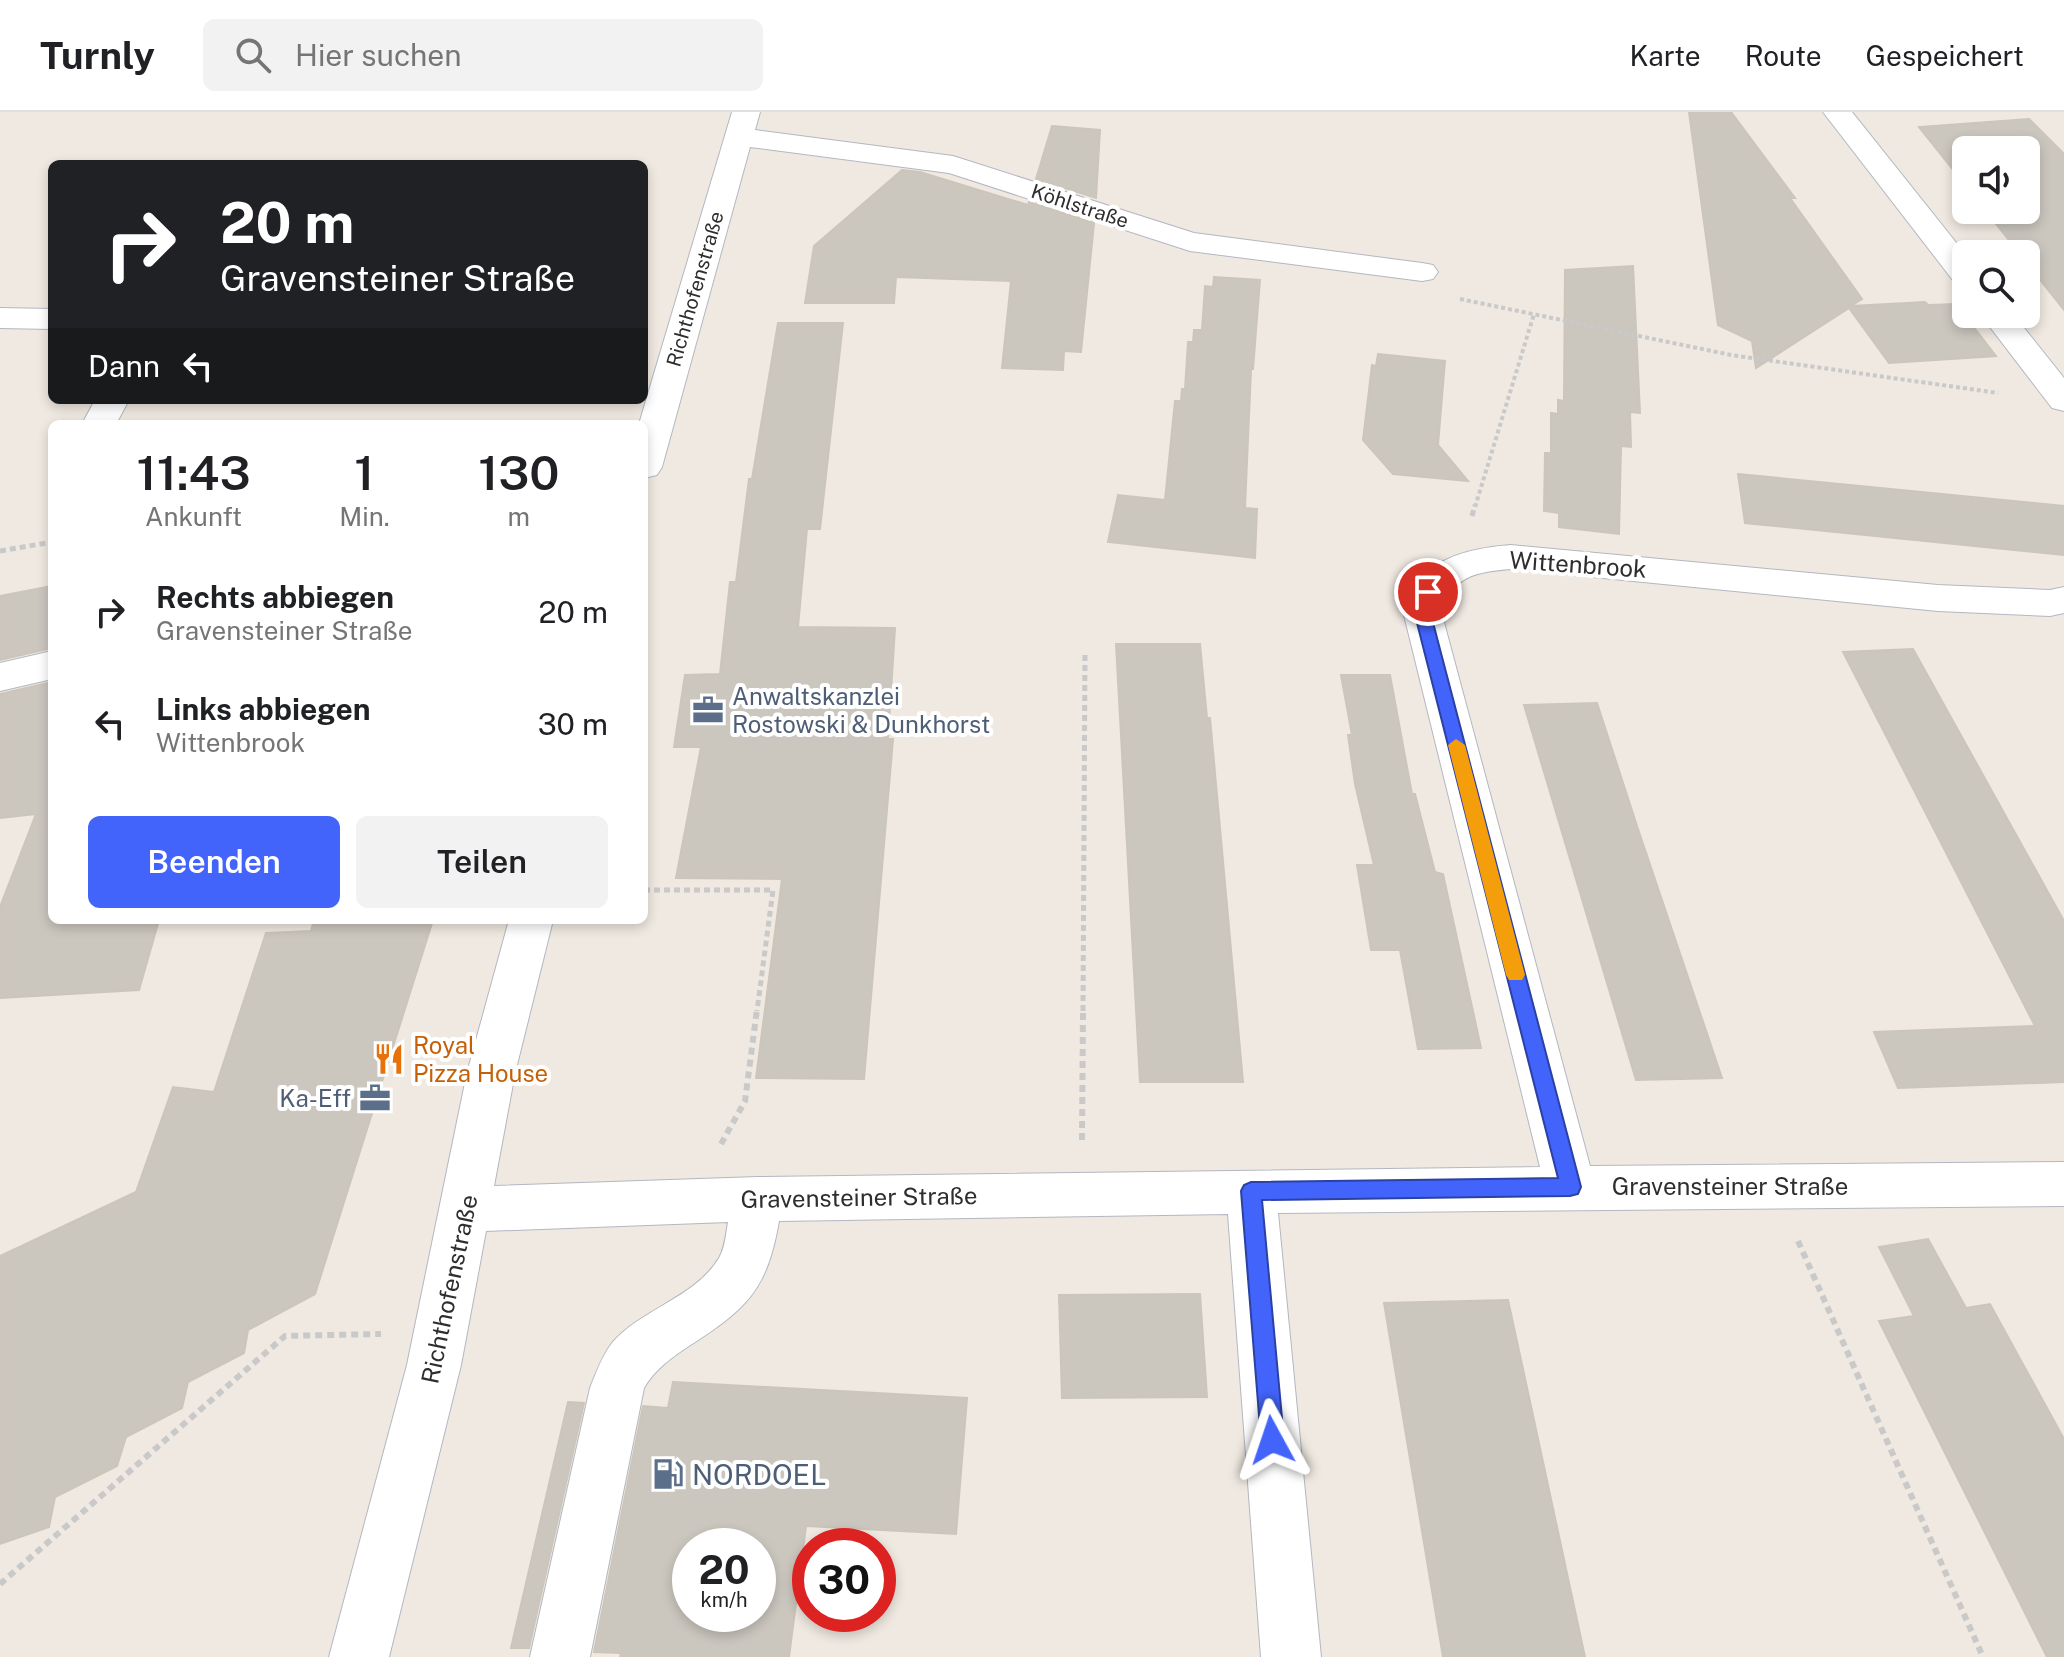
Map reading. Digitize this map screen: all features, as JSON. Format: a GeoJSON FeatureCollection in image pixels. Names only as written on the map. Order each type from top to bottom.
{"type":"FeatureCollection","features":[{"type":"Feature","properties":{"kind":"street"},"geometry":{"type":"LineString","coordinates":[[1837,112],[1952,258]]}},
{"type":"Feature","properties":{"kind":"street","name":"Köhlstraße"},"geometry":{"type":"LineString","coordinates":[[742,124],[953,165],[1190,242],[1422,272]]}},
{"type":"Feature","properties":{"kind":"street","name":"Richthofenstraße"},"geometry":{"type":"LineString","coordinates":[[648,453],[742,124]]}},
{"type":"Feature","properties":{"kind":"street"},"geometry":{"type":"LineString","coordinates":[[0,318],[48,319]]}},
{"type":"Feature","properties":{"kind":"street"},"geometry":{"type":"LineString","coordinates":[[2007,328],[2064,401]]}},
{"type":"Feature","properties":{"kind":"street","name":"Wittenbrook"},"geometry":{"type":"LineString","coordinates":[[1570,1187],[1423,615],[1424,601],[1436,580],[1455,567],[1476,561],[1526,558],[1938,598],[2050,603],[2064,600]]}},
{"type":"Feature","properties":{"kind":"street"},"geometry":{"type":"LineString","coordinates":[[0,677],[48,666]]}},
{"type":"Feature","properties":{"kind":"street","name":"Richthofenstraße"},"geometry":{"type":"LineString","coordinates":[[359,1657],[442,1332],[491,1073],[530,924]]}},
{"type":"Feature","properties":{"kind":"street","name":"Gravensteiner Straße"},"geometry":{"type":"LineString","coordinates":[[466,1210],[758,1199],[1082,1193],[2064,1184]]}},
{"type":"Feature","properties":{"kind":"street"},"geometry":{"type":"LineString","coordinates":[[1251,1191],[1291,1657]]}},
{"type":"Feature","properties":{"kind":"street"},"geometry":{"type":"LineString","coordinates":[[560,1657],[617,1388],[630,1362],[653,1340],[704,1310],[726,1289],[744,1261],[758,1199]]}},
{"type":"Feature","properties":{"kind":"path"},"geometry":{"type":"LineString","coordinates":[[1422,272],[1418,290],[1731,355],[2003,394]]}},
{"type":"Feature","properties":{"kind":"path"},"geometry":{"type":"LineString","coordinates":[[1476,561],[1471,510],[1534,314]]}},
{"type":"Feature","properties":{"kind":"path"},"geometry":{"type":"LineString","coordinates":[[0,551],[48,543]]}},
{"type":"Feature","properties":{"kind":"path"},"geometry":{"type":"LineString","coordinates":[[1082,1193],[1085,653]]}},
{"type":"Feature","properties":{"kind":"path"},"geometry":{"type":"LineString","coordinates":[[648,890],[773,890],[745,1101],[690,1201]]}},
{"type":"Feature","properties":{"kind":"path"},"geometry":{"type":"LineString","coordinates":[[1775,1186],[1983,1657]]}},
{"type":"Feature","properties":{"kind":"path"},"geometry":{"type":"LineString","coordinates":[[0,1584],[285,1336],[442,1332]]}},
{"type":"Feature","properties":{"kind":"building"},"geometry":{"type":"Polygon","coordinates":[[[1689,112],[1731,112],[1795,198],[1790,198],[1862,299],[1851,306],[1925,302],[1928,305],[1952,304],[1952,328],[1974,328],[1996,356],[1889,363],[1849,308],[1756,368],[1752,341],[1718,325],[1689,112]]]}},
{"type":"Feature","properties":{"kind":"building"},"geometry":{"type":"Polygon","coordinates":[[[2029,119],[2064,154],[2064,310],[2040,280],[2040,240],[2009,240],[1996,224],[2040,224],[2040,136],[1952,136],[1952,168],[1919,127],[2029,119]]]}},
{"type":"Feature","properties":{"kind":"building"},"geometry":{"type":"Polygon","coordinates":[[[1052,126],[1100,130],[1096,198],[1036,179],[1052,126]]]}},
{"type":"Feature","properties":{"kind":"building"},"geometry":{"type":"Polygon","coordinates":[[[902,170],[920,172],[1028,205],[1029,202],[1094,223],[1081,352],[1064,351],[1063,370],[1002,368],[1011,281],[896,277],[894,303],[805,303],[814,246],[902,170]]]}},
{"type":"Feature","properties":{"kind":"building"},"geometry":{"type":"Polygon","coordinates":[[[1633,266],[1640,413],[1630,412],[1631,447],[1621,446],[1619,534],[1559,527],[1559,513],[1544,511],[1545,453],[1551,453],[1551,413],[1558,414],[1558,400],[1564,401],[1565,270],[1633,266]]]}},
{"type":"Feature","properties":{"kind":"building"},"geometry":{"type":"Polygon","coordinates":[[[1214,277],[1260,280],[1251,369],[1245,508],[1257,509],[1255,558],[1108,542],[1118,495],[1165,500],[1175,401],[1181,401],[1182,389],[1185,389],[1188,342],[1193,342],[1194,330],[1202,330],[1205,286],[1213,287],[1214,277]]]}},
{"type":"Feature","properties":{"kind":"building"},"geometry":{"type":"Polygon","coordinates":[[[778,323],[843,323],[820,529],[807,529],[798,627],[895,628],[888,739],[893,739],[864,1079],[756,1078],[782,879],[676,878],[701,747],[674,747],[685,675],[720,674],[730,582],[736,582],[749,479],[752,479],[778,323]]]}},
{"type":"Feature","properties":{"kind":"building"},"geometry":{"type":"Polygon","coordinates":[[[1378,354],[1445,361],[1438,445],[1468,481],[1393,474],[1363,440],[1372,365],[1376,366],[1378,354]]]}},
{"type":"Feature","properties":{"kind":"building"},"geometry":{"type":"Polygon","coordinates":[[[1738,474],[2064,506],[2064,555],[1745,523],[1738,474]]]}},
{"type":"Feature","properties":{"kind":"building"},"geometry":{"type":"Polygon","coordinates":[[[48,587],[48,649],[0,660],[0,596],[48,587]]]}},
{"type":"Feature","properties":{"kind":"building"},"geometry":{"type":"Polygon","coordinates":[[[1116,644],[1200,644],[1207,718],[1210,718],[1243,1082],[1140,1082],[1116,644]]]}},
{"type":"Feature","properties":{"kind":"building"},"geometry":{"type":"Polygon","coordinates":[[[1913,649],[2064,921],[2064,1082],[1898,1088],[1874,1032],[2035,1026],[1843,652],[1913,649]]]}},
{"type":"Feature","properties":{"kind":"building"},"geometry":{"type":"Polygon","coordinates":[[[1341,675],[1390,675],[1412,794],[1415,794],[1435,872],[1443,874],[1481,1048],[1418,1049],[1400,950],[1371,950],[1357,865],[1374,865],[1355,784],[1348,735],[1352,735],[1341,675]]]}},
{"type":"Feature","properties":{"kind":"building"},"geometry":{"type":"Polygon","coordinates":[[[48,683],[48,924],[158,924],[139,990],[0,998],[0,907],[36,814],[0,818],[0,694],[48,683]]]}},
{"type":"Feature","properties":{"kind":"building"},"geometry":{"type":"Polygon","coordinates":[[[1597,703],[1722,1078],[1636,1080],[1524,705],[1597,703]]]}},
{"type":"Feature","properties":{"kind":"building"},"geometry":{"type":"Polygon","coordinates":[[[313,924],[432,924],[315,1294],[248,1330],[244,1353],[188,1382],[182,1408],[126,1437],[117,1466],[55,1497],[49,1527],[0,1544],[0,1256],[136,1192],[173,1087],[214,1092],[266,933],[311,931],[313,924]]]}},
{"type":"Feature","properties":{"kind":"building"},"geometry":{"type":"Polygon","coordinates":[[[1928,1239],[1966,1308],[1990,1304],[2064,1439],[2064,1657],[2047,1657],[1879,1321],[1914,1316],[1879,1247],[1928,1239]]]}},
{"type":"Feature","properties":{"kind":"building"},"geometry":{"type":"Polygon","coordinates":[[[1200,1294],[1207,1397],[1062,1398],[1059,1295],[1200,1294]]]}},
{"type":"Feature","properties":{"kind":"building"},"geometry":{"type":"Polygon","coordinates":[[[1508,1300],[1585,1657],[1443,1657],[1384,1303],[1508,1300]]]}},
{"type":"Feature","properties":{"kind":"building"},"geometry":{"type":"Polygon","coordinates":[[[673,1382],[967,1398],[956,1534],[896,1531],[896,1528],[792,1528],[792,1632],[789,1657],[620,1657],[621,1653],[594,1652],[643,1406],[668,1408],[673,1382]]]}},
{"type":"Feature","properties":{"kind":"building"},"geometry":{"type":"Polygon","coordinates":[[[568,1402],[584,1403],[529,1648],[511,1648],[568,1402]]]}},
{"type":"Feature","properties":{"kind":"slow traffic"},"geometry":{"type":"LineString","coordinates":[[1456,745],[1515,975]]}},
{"type":"Feature","properties":{"kind":"place","name":"Anwaltskanzlei Rostowski & Dunkhorst"},"geometry":{"type":"Point","coordinates":[708,710]}},
{"type":"Feature","properties":{"kind":"place","name":"Royal Pizza House"},"geometry":{"type":"Point","coordinates":[389,1059]}},
{"type":"Feature","properties":{"kind":"place","name":"Ka-Eff"},"geometry":{"type":"Point","coordinates":[375,1098]}},
{"type":"Feature","properties":{"kind":"place","name":"NORDOEL"},"geometry":{"type":"Point","coordinates":[668,1474]}},
{"type":"Feature","properties":{"kind":"route"},"geometry":{"type":"LineString","coordinates":[[1272,1440],[1251,1191],[1570,1187],[1423,615],[1428,592]]}}]}
